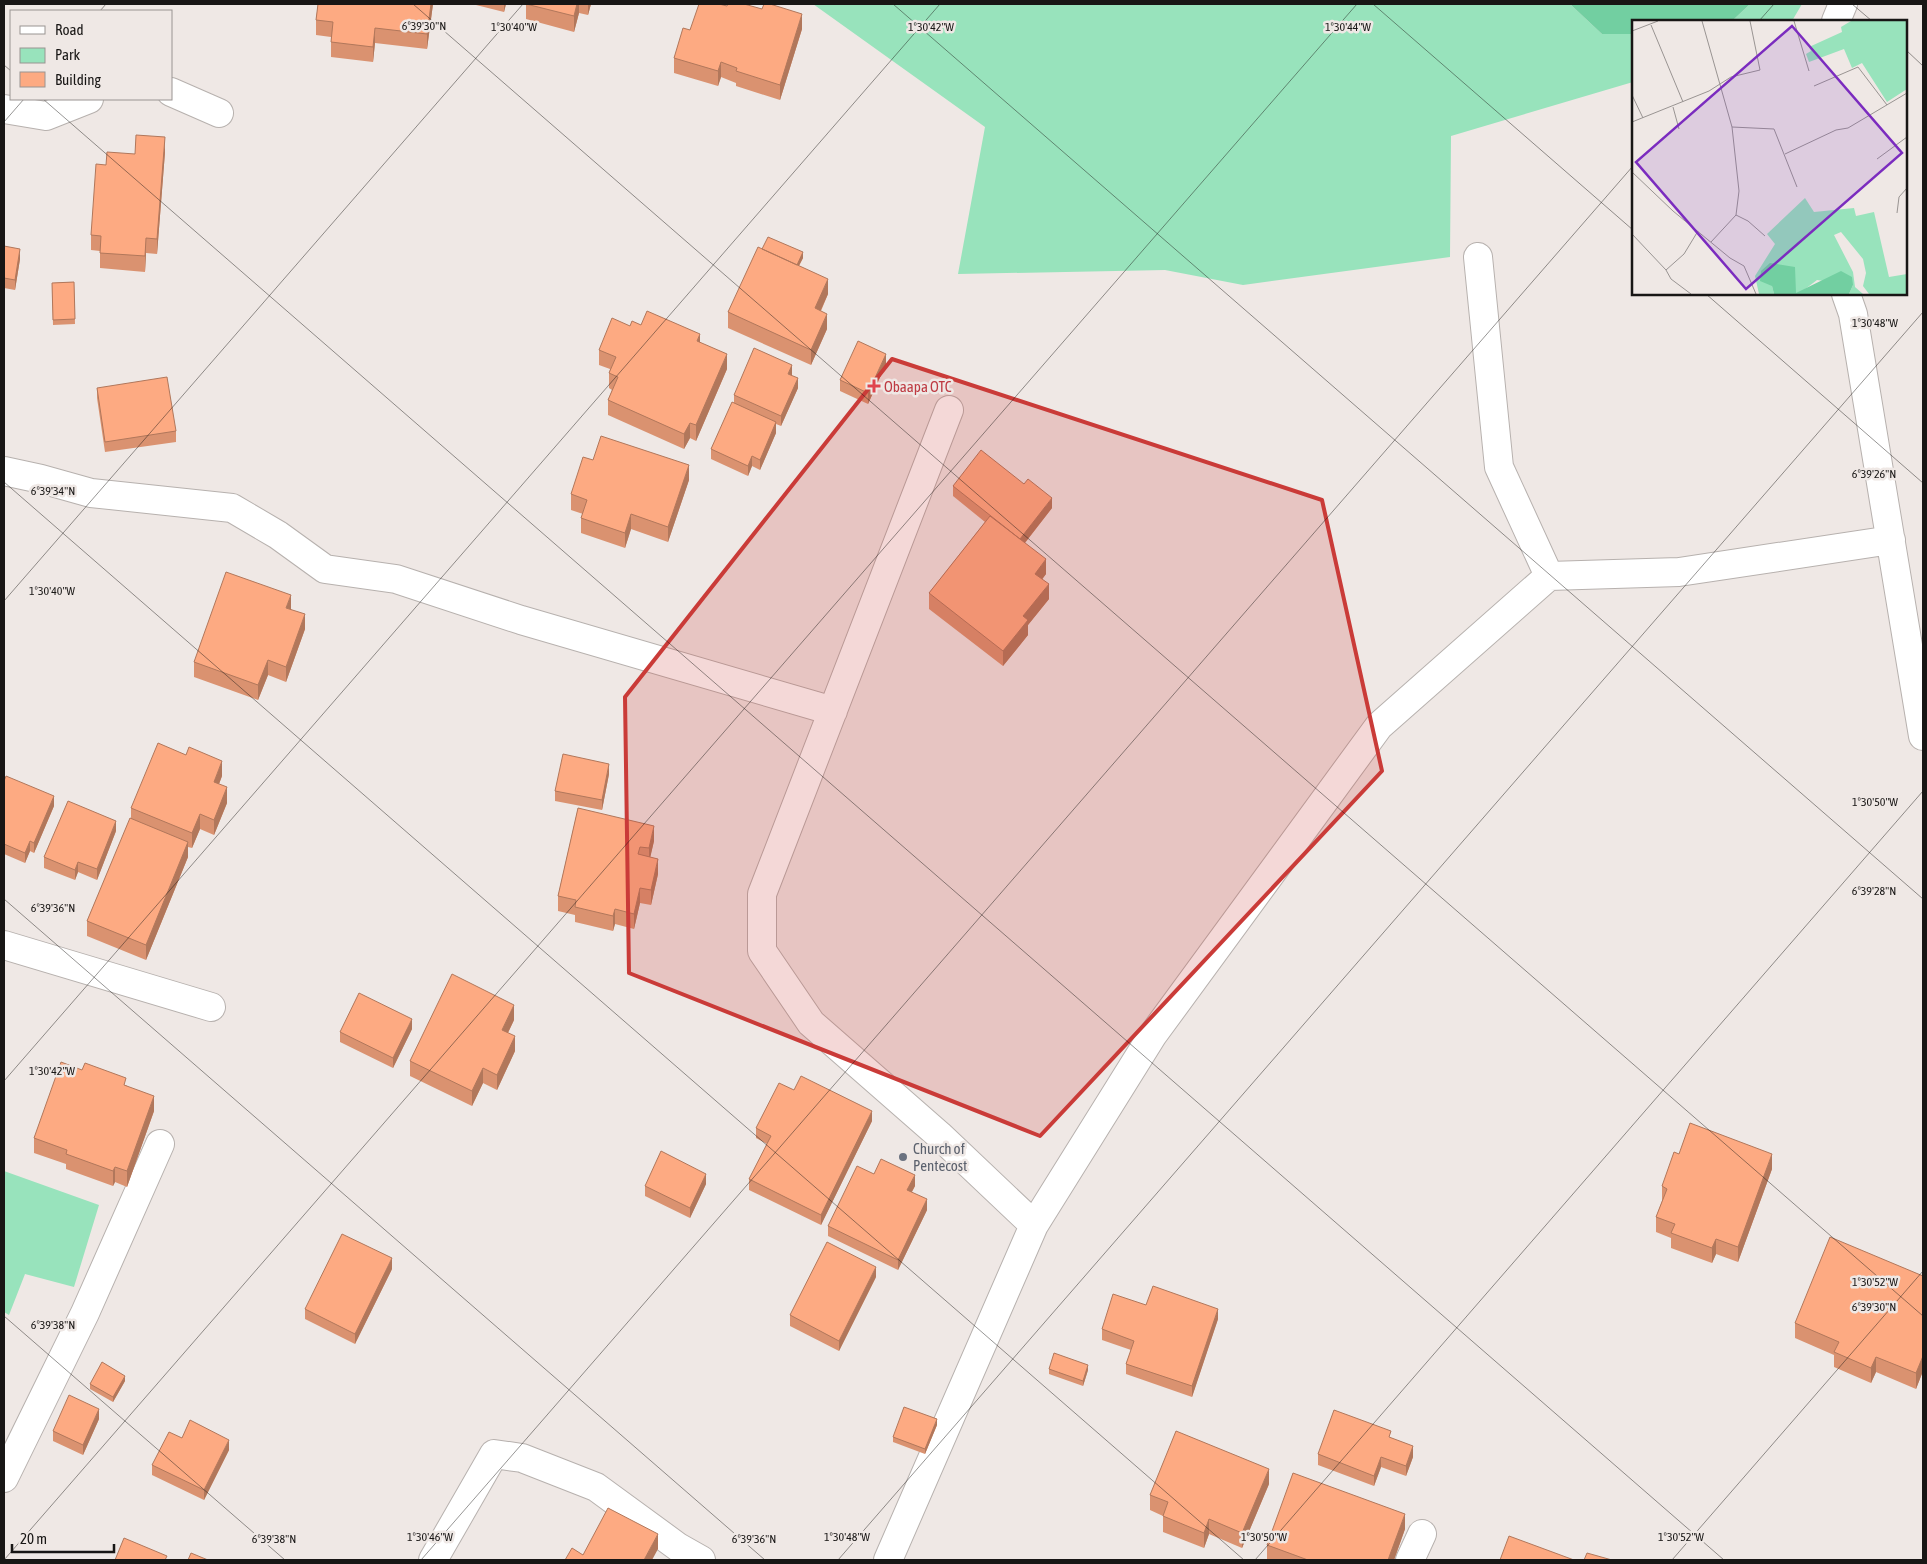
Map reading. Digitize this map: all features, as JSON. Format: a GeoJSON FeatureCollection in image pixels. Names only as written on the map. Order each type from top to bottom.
{"type":"FeatureCollection","features":[{"type":"Feature","properties":{"kind":"street"},"geometry":{"type":"LineString","coordinates":[[1836,20],[1843,4]]}},
{"type":"Feature","properties":{"kind":"street"},"geometry":{"type":"LineString","coordinates":[[172,92],[219,113]]}},
{"type":"Feature","properties":{"kind":"street"},"geometry":{"type":"LineString","coordinates":[[4,109],[46,116],[86,100]]}},
{"type":"Feature","properties":{"kind":"street"},"geometry":{"type":"LineString","coordinates":[[1478,256],[1499,467],[1549,576]]}},
{"type":"Feature","properties":{"kind":"street"},"geometry":{"type":"LineString","coordinates":[[1846,295],[1853,314],[1920,701],[1923,736]]}},
{"type":"Feature","properties":{"kind":"street"},"geometry":{"type":"LineString","coordinates":[[949,410],[762,894],[762,951],[811,1023],[939,1134],[1034,1225]]}},
{"type":"Feature","properties":{"kind":"street"},"geometry":{"type":"LineString","coordinates":[[4,471],[91,493],[232,508],[278,535],[325,569],[396,579],[521,620],[833,711]]}},
{"type":"Feature","properties":{"kind":"street"},"geometry":{"type":"LineString","coordinates":[[888,1560],[1034,1225],[1152,1036],[1379,726],[1549,576],[1679,572],[1891,540]]}},
{"type":"Feature","properties":{"kind":"street"},"geometry":{"type":"LineString","coordinates":[[4,945],[211,1007]]}},
{"type":"Feature","properties":{"kind":"street"},"geometry":{"type":"LineString","coordinates":[[4,1478],[85,1313],[160,1144]]}},
{"type":"Feature","properties":{"kind":"street"},"geometry":{"type":"LineString","coordinates":[[433,1560],[494,1454],[522,1458],[596,1486],[678,1547],[701,1560]]}},
{"type":"Feature","properties":{"kind":"street"},"geometry":{"type":"LineString","coordinates":[[1410,1560],[1422,1534]]}},
{"type":"Feature","properties":{"kind":"highlighted area"},"geometry":{"type":"Polygon","coordinates":[[[892,359],[1322,500],[1382,771],[1040,1136],[629,973],[625,697],[892,359]]]}},
{"type":"Feature","properties":{"kind":"green space"},"geometry":{"type":"Polygon","coordinates":[[[813,4],[1570,4],[1602,34],[1632,34],[1632,82],[1451,136],[1450,257],[1243,285],[1165,270],[958,274],[985,127],[813,4]]]}},
{"type":"Feature","properties":{"kind":"green space"},"geometry":{"type":"Polygon","coordinates":[[[1570,4],[1750,4],[1733,20],[1632,20],[1632,34],[1602,34],[1570,4]]]}},
{"type":"Feature","properties":{"kind":"green space"},"geometry":{"type":"Polygon","coordinates":[[[1750,4],[1802,4],[1793,20],[1733,20],[1750,4]]]}},
{"type":"Feature","properties":{"kind":"green space"},"geometry":{"type":"Polygon","coordinates":[[[4,1171],[99,1205],[74,1287],[25,1274],[9,1315],[4,1312],[4,1171]]]}},
{"type":"Feature","properties":{"kind":"building"},"geometry":{"type":"Polygon","coordinates":[[[318,4],[431,4],[427,34],[375,28],[373,47],[331,42],[333,22],[316,20],[318,4]]]}},
{"type":"Feature","properties":{"kind":"building"},"geometry":{"type":"Polygon","coordinates":[[[526,4],[577,4],[574,16],[526,4]]]}},
{"type":"Feature","properties":{"kind":"building"},"geometry":{"type":"Polygon","coordinates":[[[699,4],[727,6],[728,4],[744,4],[762,9],[764,4],[770,4],[802,14],[780,85],[736,71],[737,68],[721,62],[718,71],[674,58],[683,28],[690,30],[699,4]]]}},
{"type":"Feature","properties":{"kind":"building"},"geometry":{"type":"Polygon","coordinates":[[[136,135],[165,137],[157,239],[146,238],[145,256],[100,253],[101,236],[91,235],[96,164],[106,165],[107,152],[135,154],[136,135]]]}},
{"type":"Feature","properties":{"kind":"building"},"geometry":{"type":"Polygon","coordinates":[[[768,237],[803,252],[797,265],[762,249],[768,237]]]}},
{"type":"Feature","properties":{"kind":"building"},"geometry":{"type":"Polygon","coordinates":[[[4,246],[20,249],[15,280],[4,278],[4,246]]]}},
{"type":"Feature","properties":{"kind":"building"},"geometry":{"type":"Polygon","coordinates":[[[758,247],[828,279],[815,308],[827,314],[811,350],[728,312],[758,247]]]}},
{"type":"Feature","properties":{"kind":"building"},"geometry":{"type":"Polygon","coordinates":[[[74,282],[75,319],[53,320],[52,283],[74,282]]]}},
{"type":"Feature","properties":{"kind":"building"},"geometry":{"type":"Polygon","coordinates":[[[647,311],[700,334],[697,341],[727,354],[696,425],[690,423],[684,434],[608,400],[618,377],[609,373],[616,357],[599,350],[612,318],[630,326],[632,321],[641,325],[647,311]]]}},
{"type":"Feature","properties":{"kind":"building"},"geometry":{"type":"Polygon","coordinates":[[[858,341],[886,354],[868,393],[840,380],[858,341]]]}},
{"type":"Feature","properties":{"kind":"building"},"geometry":{"type":"Polygon","coordinates":[[[754,348],[792,365],[788,374],[798,378],[781,416],[734,395],[754,348]]]}},
{"type":"Feature","properties":{"kind":"building"},"geometry":{"type":"Polygon","coordinates":[[[167,377],[176,431],[105,442],[97,388],[167,377]]]}},
{"type":"Feature","properties":{"kind":"building"},"geometry":{"type":"Polygon","coordinates":[[[732,402],[776,422],[760,460],[752,456],[748,466],[711,449],[732,402]]]}},
{"type":"Feature","properties":{"kind":"building"},"geometry":{"type":"Polygon","coordinates":[[[601,436],[689,465],[668,527],[631,514],[625,533],[581,518],[587,500],[571,494],[583,457],[593,460],[601,436]]]}},
{"type":"Feature","properties":{"kind":"building"},"geometry":{"type":"Polygon","coordinates":[[[981,450],[1024,484],[1028,479],[1052,498],[1020,539],[953,486],[981,450]]]}},
{"type":"Feature","properties":{"kind":"building"},"geometry":{"type":"Polygon","coordinates":[[[990,516],[1046,559],[1035,574],[1049,584],[1023,616],[1028,620],[1003,651],[929,593],[990,516]]]}},
{"type":"Feature","properties":{"kind":"building"},"geometry":{"type":"Polygon","coordinates":[[[226,572],[291,595],[286,608],[305,614],[286,667],[268,660],[258,685],[194,662],[226,572]]]}},
{"type":"Feature","properties":{"kind":"building"},"geometry":{"type":"Polygon","coordinates":[[[158,743],[186,755],[189,747],[222,761],[214,782],[227,787],[214,820],[200,814],[192,833],[131,808],[158,743]]]}},
{"type":"Feature","properties":{"kind":"building"},"geometry":{"type":"Polygon","coordinates":[[[563,754],[609,764],[602,800],[555,791],[563,754]]]}},
{"type":"Feature","properties":{"kind":"building"},"geometry":{"type":"Polygon","coordinates":[[[6,776],[54,796],[34,843],[30,841],[25,853],[4,844],[4,781],[6,776]]]}},
{"type":"Feature","properties":{"kind":"building"},"geometry":{"type":"Polygon","coordinates":[[[68,801],[116,821],[97,869],[78,862],[75,870],[44,857],[68,801]]]}},
{"type":"Feature","properties":{"kind":"building"},"geometry":{"type":"Polygon","coordinates":[[[578,808],[654,826],[649,848],[640,847],[638,854],[658,859],[651,890],[640,888],[634,914],[615,909],[613,916],[575,907],[576,900],[558,896],[578,808]]]}},
{"type":"Feature","properties":{"kind":"building"},"geometry":{"type":"Polygon","coordinates":[[[130,818],[188,842],[146,945],[87,921],[130,818]]]}},
{"type":"Feature","properties":{"kind":"building"},"geometry":{"type":"Polygon","coordinates":[[[452,974],[514,1005],[502,1030],[515,1036],[497,1075],[483,1068],[472,1091],[410,1061],[452,974]]]}},
{"type":"Feature","properties":{"kind":"building"},"geometry":{"type":"Polygon","coordinates":[[[359,993],[412,1019],[393,1058],[340,1032],[359,993]]]}},
{"type":"Feature","properties":{"kind":"building"},"geometry":{"type":"Polygon","coordinates":[[[61,1062],[82,1070],[85,1063],[126,1078],[124,1085],[154,1096],[127,1171],[115,1167],[113,1171],[66,1154],[67,1150],[34,1138],[61,1062]]]}},
{"type":"Feature","properties":{"kind":"building"},"geometry":{"type":"Polygon","coordinates":[[[801,1076],[872,1111],[821,1215],[749,1179],[771,1136],[756,1128],[779,1083],[794,1090],[801,1076]]]}},
{"type":"Feature","properties":{"kind":"building"},"geometry":{"type":"Polygon","coordinates":[[[1690,1123],[1772,1154],[1738,1247],[1716,1239],[1712,1248],[1671,1233],[1675,1224],[1656,1217],[1667,1189],[1662,1186],[1674,1152],[1679,1154],[1690,1123]]]}},
{"type":"Feature","properties":{"kind":"building"},"geometry":{"type":"Polygon","coordinates":[[[661,1151],[706,1174],[690,1208],[645,1186],[661,1151]]]}},
{"type":"Feature","properties":{"kind":"building"},"geometry":{"type":"Polygon","coordinates":[[[881,1159],[915,1175],[907,1190],[927,1199],[898,1260],[828,1226],[857,1166],[874,1174],[881,1159]]]}},
{"type":"Feature","properties":{"kind":"building"},"geometry":{"type":"Polygon","coordinates":[[[342,1234],[392,1258],[355,1334],[305,1309],[342,1234]]]}},
{"type":"Feature","properties":{"kind":"building"},"geometry":{"type":"Polygon","coordinates":[[[1830,1237],[1923,1276],[1923,1356],[1916,1373],[1876,1357],[1871,1368],[1834,1352],[1839,1342],[1795,1323],[1830,1237]]]}},
{"type":"Feature","properties":{"kind":"building"},"geometry":{"type":"Polygon","coordinates":[[[827,1242],[876,1267],[839,1341],[790,1315],[827,1242]]]}},
{"type":"Feature","properties":{"kind":"building"},"geometry":{"type":"Polygon","coordinates":[[[1153,1286],[1218,1309],[1192,1386],[1126,1364],[1134,1341],[1102,1329],[1113,1294],[1146,1305],[1153,1286]]]}},
{"type":"Feature","properties":{"kind":"building"},"geometry":{"type":"Polygon","coordinates":[[[1054,1353],[1088,1365],[1083,1381],[1049,1369],[1054,1353]]]}},
{"type":"Feature","properties":{"kind":"building"},"geometry":{"type":"Polygon","coordinates":[[[102,1362],[125,1376],[113,1397],[90,1384],[102,1362]]]}},
{"type":"Feature","properties":{"kind":"building"},"geometry":{"type":"Polygon","coordinates":[[[69,1395],[99,1409],[83,1445],[53,1431],[69,1395]]]}},
{"type":"Feature","properties":{"kind":"building"},"geometry":{"type":"Polygon","coordinates":[[[904,1407],[937,1419],[925,1449],[893,1437],[904,1407]]]}},
{"type":"Feature","properties":{"kind":"building"},"geometry":{"type":"Polygon","coordinates":[[[1334,1410],[1391,1431],[1389,1437],[1413,1446],[1406,1466],[1381,1457],[1374,1476],[1318,1454],[1334,1410]]]}},
{"type":"Feature","properties":{"kind":"building"},"geometry":{"type":"Polygon","coordinates":[[[190,1420],[229,1440],[204,1490],[152,1465],[169,1432],[182,1438],[190,1420]]]}},
{"type":"Feature","properties":{"kind":"building"},"geometry":{"type":"Polygon","coordinates":[[[1176,1431],[1269,1469],[1242,1533],[1209,1519],[1204,1533],[1163,1516],[1168,1502],[1150,1495],[1176,1431]]]}},
{"type":"Feature","properties":{"kind":"building"},"geometry":{"type":"Polygon","coordinates":[[[1293,1473],[1405,1514],[1388,1560],[1308,1560],[1267,1545],[1293,1473]]]}},
{"type":"Feature","properties":{"kind":"building"},"geometry":{"type":"Polygon","coordinates":[[[608,1508],[658,1534],[644,1560],[565,1560],[572,1548],[583,1555],[608,1508]]]}},
{"type":"Feature","properties":{"kind":"building"},"geometry":{"type":"Polygon","coordinates":[[[1509,1536],[1574,1560],[1500,1560],[1509,1536]]]}},
{"type":"Feature","properties":{"kind":"building"},"geometry":{"type":"Polygon","coordinates":[[[124,1538],[167,1556],[165,1560],[115,1560],[124,1538]]]}},
{"type":"Feature","properties":{"kind":"building"},"geometry":{"type":"Polygon","coordinates":[[[191,1553],[208,1560],[188,1560],[191,1553]]]}},
{"type":"Feature","properties":{"kind":"building"},"geometry":{"type":"Polygon","coordinates":[[[1587,1553],[1612,1560],[1584,1560],[1587,1553]]]}},
{"type":"Feature","properties":{"kind":"place","name":"Obaapa OTC"},"geometry":{"type":"Point","coordinates":[874,386]}},
{"type":"Feature","properties":{"kind":"place","name":"Church of Pentecost"},"geometry":{"type":"Point","coordinates":[903,1157]}}]}
